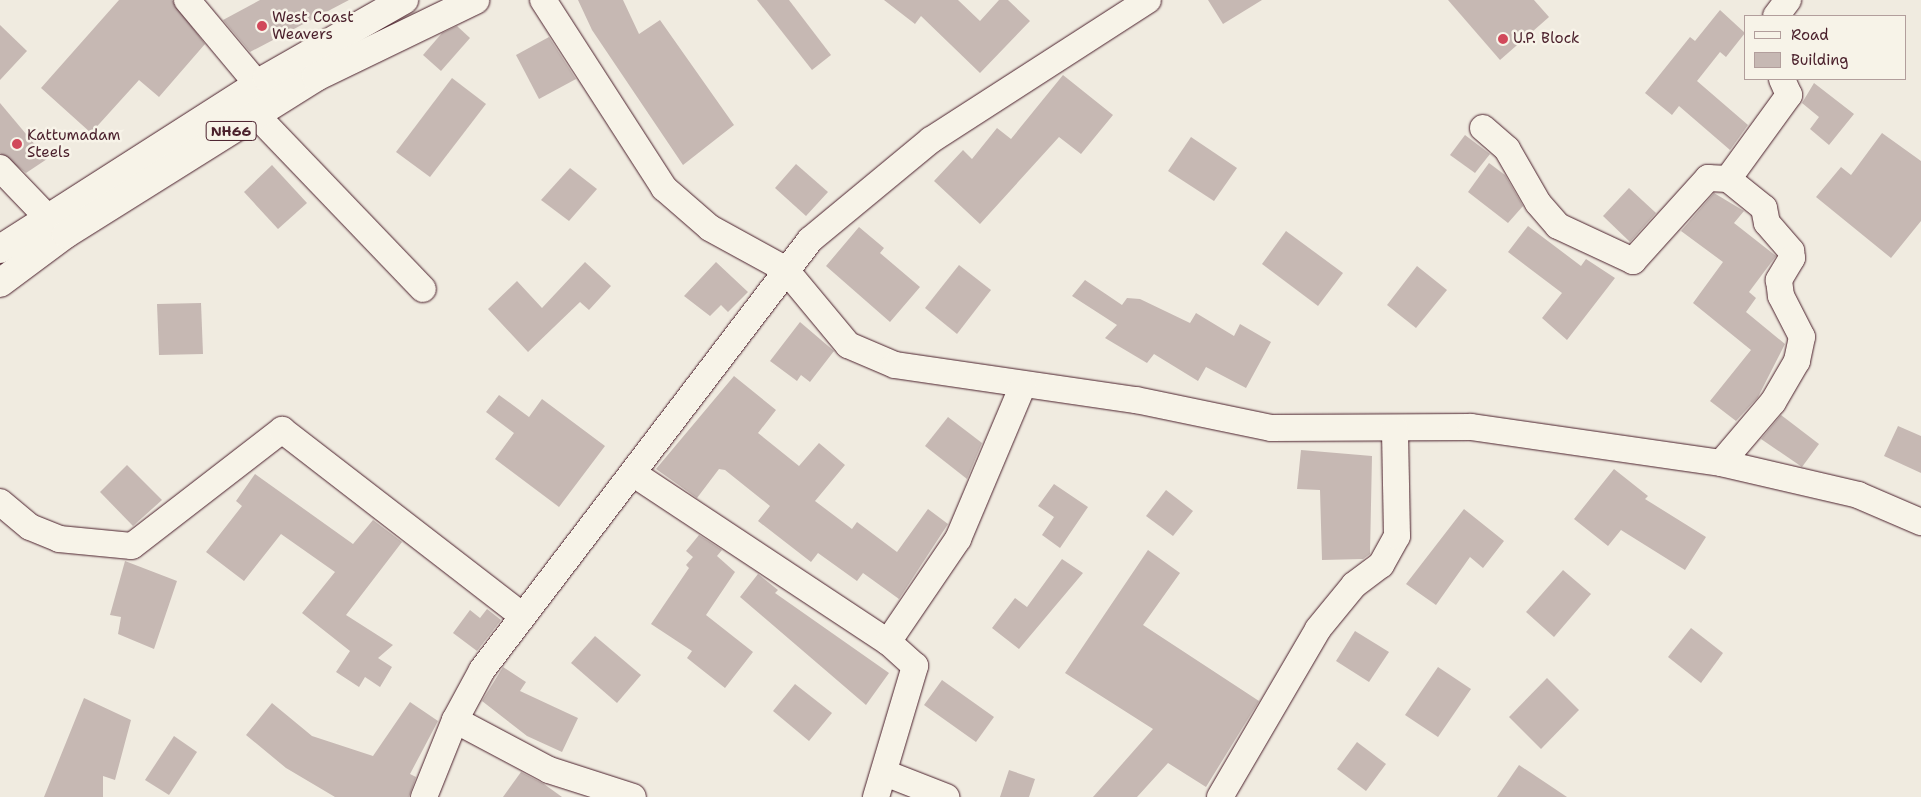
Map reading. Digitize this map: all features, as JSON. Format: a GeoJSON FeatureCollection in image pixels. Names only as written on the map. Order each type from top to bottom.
{"type":"FeatureCollection","features":[{"type":"Feature","properties":{"kind":"highway","name":"NH66"},"geometry":{"type":"LineString","coordinates":[[0,250],[47,217],[258,85],[404,0]]}},
{"type":"Feature","properties":{"kind":"highway","name":"NH66"},"geometry":{"type":"LineString","coordinates":[[0,283],[66,234],[316,77],[475,0]]}},
{"type":"Feature","properties":{"kind":"street"},"geometry":{"type":"LineString","coordinates":[[187,0],[258,85]]}},
{"type":"Feature","properties":{"kind":"street"},"geometry":{"type":"LineString","coordinates":[[543,0],[664,188],[710,228],[785,269],[848,345],[895,365],[1136,400],[1271,428],[1395,429],[1471,427],[1721,463],[1858,495],[1921,522]]}},
{"type":"Feature","properties":{"kind":"street"},"geometry":{"type":"LineString","coordinates":[[424,797],[455,720],[521,615],[634,474],[785,269],[810,240],[931,140],[1148,0]]}},
{"type":"Feature","properties":{"kind":"street"},"geometry":{"type":"LineString","coordinates":[[1777,15],[1788,0]]}},
{"type":"Feature","properties":{"kind":"street"},"geometry":{"type":"LineString","coordinates":[[1728,179],[1789,96],[1782,80]]}},
{"type":"Feature","properties":{"kind":"street"},"geometry":{"type":"LineString","coordinates":[[256,115],[423,290]]}},
{"type":"Feature","properties":{"kind":"street"},"geometry":{"type":"LineString","coordinates":[[1483,128],[1506,149],[1529,190],[1558,226],[1633,261],[1646,252],[1698,185],[1708,178],[1728,179],[1753,195],[1764,208],[1767,223],[1791,251],[1792,258],[1779,280],[1781,296],[1802,337],[1797,361],[1772,402],[1721,463]]}},
{"type":"Feature","properties":{"kind":"street"},"geometry":{"type":"LineString","coordinates":[[0,168],[47,217]]}},
{"type":"Feature","properties":{"kind":"street"},"geometry":{"type":"LineString","coordinates":[[888,642],[958,539],[1023,385]]}},
{"type":"Feature","properties":{"kind":"street"},"geometry":{"type":"LineString","coordinates":[[1220,797],[1318,629],[1354,585],[1381,564],[1396,536],[1395,429]]}},
{"type":"Feature","properties":{"kind":"street"},"geometry":{"type":"LineString","coordinates":[[0,502],[30,527],[59,539],[132,546],[282,430],[521,615]]}},
{"type":"Feature","properties":{"kind":"street"},"geometry":{"type":"LineString","coordinates":[[634,474],[888,642],[915,666],[885,773],[876,797]]}},
{"type":"Feature","properties":{"kind":"street"},"geometry":{"type":"LineString","coordinates":[[455,720],[549,770],[633,797]]}},
{"type":"Feature","properties":{"kind":"street"},"geometry":{"type":"LineString","coordinates":[[885,773],[946,797]]}},
{"type":"Feature","properties":{"kind":"building"},"geometry":{"type":"Polygon","coordinates":[[[119,0],[172,0],[205,44],[159,97],[139,80],[91,133],[41,88],[119,0]]]}},
{"type":"Feature","properties":{"kind":"building","name":"West Coast Weavers"},"geometry":{"type":"Polygon","coordinates":[[[260,0],[349,0],[250,52],[223,20],[260,0]]]}},
{"type":"Feature","properties":{"kind":"building"},"geometry":{"type":"Polygon","coordinates":[[[578,0],[623,0],[639,34],[660,20],[734,125],[683,165],[592,30],[578,0]]]}},
{"type":"Feature","properties":{"kind":"building"},"geometry":{"type":"Polygon","coordinates":[[[757,0],[789,0],[831,55],[812,70],[757,0]]]}},
{"type":"Feature","properties":{"kind":"building"},"geometry":{"type":"Polygon","coordinates":[[[884,0],[958,0],[980,21],[999,0],[1008,0],[1030,21],[980,73],[921,16],[915,24],[884,0]]]}},
{"type":"Feature","properties":{"kind":"building"},"geometry":{"type":"Polygon","coordinates":[[[1208,0],[1262,0],[1223,24],[1208,0]]]}},
{"type":"Feature","properties":{"kind":"building","name":"U.P. Block"},"geometry":{"type":"Polygon","coordinates":[[[1448,0],[1534,0],[1549,17],[1500,60],[1448,0]]]}},
{"type":"Feature","properties":{"kind":"building"},"geometry":{"type":"Polygon","coordinates":[[[1720,10],[1744,32],[1726,57],[1720,52],[1697,81],[1748,125],[1730,150],[1679,106],[1672,115],[1645,93],[1690,37],[1695,41],[1720,10]]]}},
{"type":"Feature","properties":{"kind":"building"},"geometry":{"type":"Polygon","coordinates":[[[0,25],[27,51],[0,80],[0,25]]]}},
{"type":"Feature","properties":{"kind":"building"},"geometry":{"type":"Polygon","coordinates":[[[457,26],[470,38],[441,71],[423,55],[442,33],[457,26]]]}},
{"type":"Feature","properties":{"kind":"building"},"geometry":{"type":"Polygon","coordinates":[[[549,37],[576,79],[539,99],[516,55],[549,37]]]}},
{"type":"Feature","properties":{"kind":"building"},"geometry":{"type":"Polygon","coordinates":[[[1063,75],[1113,115],[1081,154],[1059,137],[980,224],[934,181],[963,150],[972,159],[997,128],[1011,139],[1063,75]]]}},
{"type":"Feature","properties":{"kind":"building"},"geometry":{"type":"Polygon","coordinates":[[[452,78],[486,104],[430,177],[396,152],[452,78]]]}},
{"type":"Feature","properties":{"kind":"building"},"geometry":{"type":"Polygon","coordinates":[[[1814,83],[1854,114],[1829,145],[1810,129],[1819,117],[1802,103],[1814,83]]]}},
{"type":"Feature","properties":{"kind":"building","name":"Kattumadam Steels"},"geometry":{"type":"Polygon","coordinates":[[[0,103],[47,159],[26,173],[0,153],[0,103]]]}},
{"type":"Feature","properties":{"kind":"building"},"geometry":{"type":"Polygon","coordinates":[[[1882,133],[1921,161],[1921,221],[1891,258],[1816,197],[1841,167],[1851,175],[1882,133]]]}},
{"type":"Feature","properties":{"kind":"building"},"geometry":{"type":"Polygon","coordinates":[[[1465,135],[1490,154],[1475,173],[1450,155],[1465,135]]]}},
{"type":"Feature","properties":{"kind":"building"},"geometry":{"type":"Polygon","coordinates":[[[1191,137],[1237,168],[1214,201],[1168,171],[1191,137]]]}},
{"type":"Feature","properties":{"kind":"building"},"geometry":{"type":"Polygon","coordinates":[[[1489,163],[1505,175],[1523,206],[1508,223],[1468,192],[1489,163]]]}},
{"type":"Feature","properties":{"kind":"building"},"geometry":{"type":"Polygon","coordinates":[[[796,164],[828,192],[806,216],[775,188],[796,164]]]}},
{"type":"Feature","properties":{"kind":"building"},"geometry":{"type":"Polygon","coordinates":[[[272,165],[307,203],[278,229],[244,192],[272,165]]]}},
{"type":"Feature","properties":{"kind":"building"},"geometry":{"type":"Polygon","coordinates":[[[570,168],[597,189],[569,221],[541,200],[570,168]]]}},
{"type":"Feature","properties":{"kind":"building"},"geometry":{"type":"Polygon","coordinates":[[[1629,188],[1656,213],[1630,242],[1603,216],[1629,188]]]}},
{"type":"Feature","properties":{"kind":"building"},"geometry":{"type":"Polygon","coordinates":[[[1714,193],[1744,211],[1734,223],[1776,256],[1749,292],[1756,298],[1746,312],[1785,344],[1758,397],[1736,421],[1710,401],[1751,350],[1693,303],[1723,262],[1681,231],[1714,193]]]}},
{"type":"Feature","properties":{"kind":"building"},"geometry":{"type":"Polygon","coordinates":[[[1528,226],[1581,266],[1586,259],[1615,278],[1567,340],[1542,318],[1562,293],[1508,252],[1528,226]]]}},
{"type":"Feature","properties":{"kind":"building"},"geometry":{"type":"Polygon","coordinates":[[[859,227],[884,248],[880,253],[920,287],[890,322],[826,266],[859,227]]]}},
{"type":"Feature","properties":{"kind":"building"},"geometry":{"type":"Polygon","coordinates":[[[1286,231],[1343,273],[1318,306],[1262,264],[1286,231]]]}},
{"type":"Feature","properties":{"kind":"building"},"geometry":{"type":"Polygon","coordinates":[[[585,262],[611,286],[589,310],[580,302],[528,352],[488,309],[517,281],[542,308],[585,262]]]}},
{"type":"Feature","properties":{"kind":"building"},"geometry":{"type":"Polygon","coordinates":[[[716,262],[748,292],[728,312],[721,305],[710,316],[684,296],[716,262]]]}},
{"type":"Feature","properties":{"kind":"building"},"geometry":{"type":"Polygon","coordinates":[[[959,265],[991,290],[957,334],[925,308],[959,265]]]}},
{"type":"Feature","properties":{"kind":"building"},"geometry":{"type":"Polygon","coordinates":[[[1417,266],[1447,290],[1416,328],[1387,305],[1417,266]]]}},
{"type":"Feature","properties":{"kind":"building"},"geometry":{"type":"Polygon","coordinates":[[[1085,280],[1122,305],[1127,298],[1140,299],[1190,323],[1196,313],[1234,336],[1240,324],[1271,342],[1246,388],[1206,367],[1198,381],[1154,354],[1147,363],[1105,338],[1117,325],[1072,296],[1085,280]]]}},
{"type":"Feature","properties":{"kind":"building"},"geometry":{"type":"Polygon","coordinates":[[[201,303],[203,354],[159,355],[157,304],[201,303]]]}},
{"type":"Feature","properties":{"kind":"building"},"geometry":{"type":"Polygon","coordinates":[[[800,322],[834,351],[810,382],[801,375],[797,381],[770,361],[800,322]]]}},
{"type":"Feature","properties":{"kind":"building"},"geometry":{"type":"Polygon","coordinates":[[[734,376],[776,410],[758,433],[799,466],[819,443],[845,465],[815,501],[852,529],[857,522],[897,552],[928,509],[948,524],[899,599],[863,573],[857,581],[818,553],[811,562],[758,521],[770,506],[725,470],[719,469],[697,498],[656,469],[734,376]]]}},
{"type":"Feature","properties":{"kind":"building"},"geometry":{"type":"Polygon","coordinates":[[[499,395],[529,417],[542,399],[605,446],[559,507],[495,459],[514,433],[486,412],[499,395]]]}},
{"type":"Feature","properties":{"kind":"building"},"geometry":{"type":"Polygon","coordinates":[[[1781,415],[1819,444],[1802,467],[1761,439],[1781,415]]]}},
{"type":"Feature","properties":{"kind":"building"},"geometry":{"type":"Polygon","coordinates":[[[948,417],[982,443],[967,479],[925,446],[948,417]]]}},
{"type":"Feature","properties":{"kind":"building"},"geometry":{"type":"Polygon","coordinates":[[[1898,426],[1921,436],[1921,473],[1884,456],[1898,426]]]}},
{"type":"Feature","properties":{"kind":"building"},"geometry":{"type":"Polygon","coordinates":[[[1301,450],[1372,456],[1370,554],[1363,559],[1322,560],[1320,490],[1297,489],[1301,450]]]}},
{"type":"Feature","properties":{"kind":"building"},"geometry":{"type":"Polygon","coordinates":[[[127,465],[162,500],[133,526],[100,492],[127,465]]]}},
{"type":"Feature","properties":{"kind":"building"},"geometry":{"type":"Polygon","coordinates":[[[1614,469],[1648,496],[1645,499],[1706,537],[1685,570],[1621,530],[1608,546],[1574,519],[1614,469]]]}},
{"type":"Feature","properties":{"kind":"building"},"geometry":{"type":"Polygon","coordinates":[[[255,474],[353,544],[373,520],[402,542],[346,615],[393,645],[378,658],[392,667],[380,687],[365,677],[359,687],[336,672],[350,651],[302,613],[335,572],[281,534],[244,581],[206,552],[242,506],[236,501],[255,474]]]}},
{"type":"Feature","properties":{"kind":"building"},"geometry":{"type":"Polygon","coordinates":[[[1054,484],[1088,507],[1060,548],[1042,535],[1054,517],[1038,506],[1054,484]]]}},
{"type":"Feature","properties":{"kind":"building"},"geometry":{"type":"Polygon","coordinates":[[[1166,490],[1193,511],[1173,536],[1146,516],[1166,490]]]}},
{"type":"Feature","properties":{"kind":"building"},"geometry":{"type":"Polygon","coordinates":[[[1464,509],[1504,541],[1483,568],[1470,557],[1436,605],[1406,584],[1464,509]]]}},
{"type":"Feature","properties":{"kind":"building"},"geometry":{"type":"Polygon","coordinates":[[[699,535],[722,550],[717,556],[735,572],[706,615],[753,652],[725,688],[687,658],[692,651],[651,624],[689,568],[686,565],[693,557],[686,551],[699,535]]]}},
{"type":"Feature","properties":{"kind":"building"},"geometry":{"type":"Polygon","coordinates":[[[1148,550],[1180,573],[1143,625],[1259,701],[1206,787],[1168,763],[1137,797],[1093,797],[1153,729],[1065,673],[1148,550]]]}},
{"type":"Feature","properties":{"kind":"building"},"geometry":{"type":"Polygon","coordinates":[[[1062,559],[1083,573],[1019,649],[992,628],[1015,598],[1027,607],[1062,559]]]}},
{"type":"Feature","properties":{"kind":"building"},"geometry":{"type":"Polygon","coordinates":[[[125,561],[177,581],[154,649],[118,634],[121,617],[110,615],[125,561]]]}},
{"type":"Feature","properties":{"kind":"building"},"geometry":{"type":"Polygon","coordinates":[[[1563,570],[1591,594],[1554,637],[1526,612],[1563,570]]]}},
{"type":"Feature","properties":{"kind":"building"},"geometry":{"type":"Polygon","coordinates":[[[758,574],[778,590],[775,593],[889,673],[866,705],[740,597],[758,574]]]}},
{"type":"Feature","properties":{"kind":"building"},"geometry":{"type":"Polygon","coordinates":[[[487,609],[501,620],[477,651],[453,633],[470,610],[480,618],[487,609]]]}},
{"type":"Feature","properties":{"kind":"building"},"geometry":{"type":"Polygon","coordinates":[[[1691,628],[1723,653],[1701,683],[1668,657],[1691,628]]]}},
{"type":"Feature","properties":{"kind":"building"},"geometry":{"type":"Polygon","coordinates":[[[1355,631],[1389,652],[1369,682],[1336,661],[1355,631]]]}},
{"type":"Feature","properties":{"kind":"building"},"geometry":{"type":"Polygon","coordinates":[[[595,636],[641,675],[617,703],[571,663],[595,636]]]}},
{"type":"Feature","properties":{"kind":"building"},"geometry":{"type":"Polygon","coordinates":[[[503,667],[526,682],[520,691],[578,718],[562,752],[527,736],[482,701],[503,667]]]}},
{"type":"Feature","properties":{"kind":"building"},"geometry":{"type":"Polygon","coordinates":[[[1438,667],[1471,689],[1438,737],[1405,715],[1438,667]]]}},
{"type":"Feature","properties":{"kind":"building"},"geometry":{"type":"Polygon","coordinates":[[[1547,678],[1579,710],[1541,749],[1509,717],[1547,678]]]}},
{"type":"Feature","properties":{"kind":"building"},"geometry":{"type":"Polygon","coordinates":[[[942,680],[994,717],[976,742],[924,705],[942,680]]]}},
{"type":"Feature","properties":{"kind":"building"},"geometry":{"type":"Polygon","coordinates":[[[795,684],[832,713],[809,741],[773,711],[795,684]]]}},
{"type":"Feature","properties":{"kind":"building"},"geometry":{"type":"Polygon","coordinates":[[[84,698],[131,720],[115,780],[103,776],[103,797],[44,797],[84,698]]]}},
{"type":"Feature","properties":{"kind":"building"},"geometry":{"type":"Polygon","coordinates":[[[410,702],[438,721],[410,774],[416,777],[409,797],[335,797],[286,768],[246,735],[272,703],[312,736],[373,756],[410,702]]]}},
{"type":"Feature","properties":{"kind":"building"},"geometry":{"type":"Polygon","coordinates":[[[174,736],[197,752],[169,795],[145,780],[174,736]]]}},
{"type":"Feature","properties":{"kind":"building"},"geometry":{"type":"Polygon","coordinates":[[[1357,742],[1386,764],[1366,791],[1337,769],[1357,742]]]}},
{"type":"Feature","properties":{"kind":"building"},"geometry":{"type":"Polygon","coordinates":[[[1519,765],[1567,797],[1497,797],[1519,765]]]}},
{"type":"Feature","properties":{"kind":"building"},"geometry":{"type":"Polygon","coordinates":[[[1009,770],[1035,779],[1029,797],[1000,797],[1009,770]]]}},
{"type":"Feature","properties":{"kind":"building"},"geometry":{"type":"Polygon","coordinates":[[[521,772],[544,784],[562,797],[503,797],[521,772]]]}},
{"type":"Feature","properties":{"kind":"place","name":"West Coast Weavers"},"geometry":{"type":"Point","coordinates":[262,26]}},
{"type":"Feature","properties":{"kind":"place","name":"U.P. Block"},"geometry":{"type":"Point","coordinates":[1503,39]}},
{"type":"Feature","properties":{"kind":"place","name":"Kattumadam Steels"},"geometry":{"type":"Point","coordinates":[17,144]}}]}
